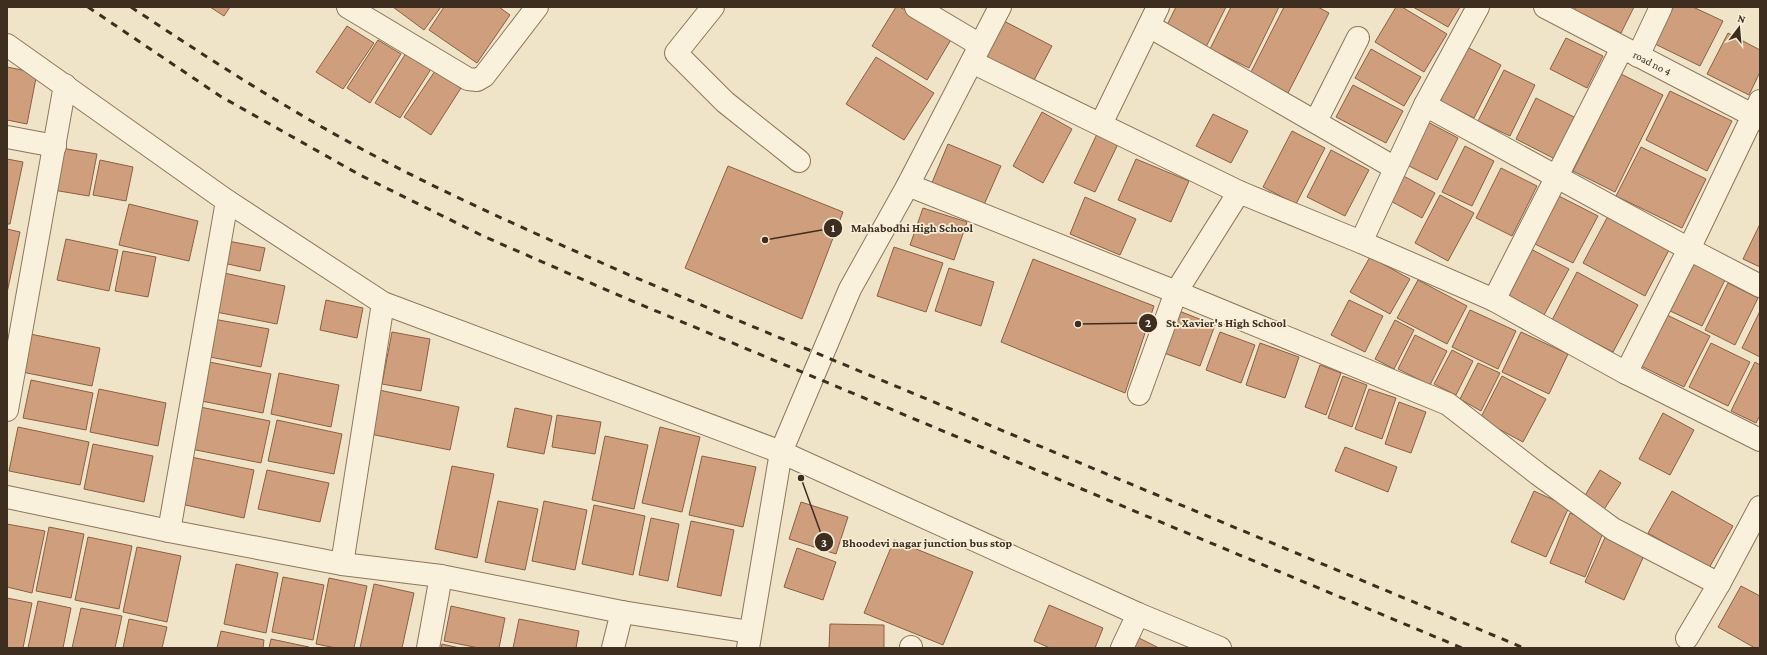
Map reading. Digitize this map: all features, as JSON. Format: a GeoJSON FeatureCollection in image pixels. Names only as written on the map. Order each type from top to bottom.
{"type":"FeatureCollection","features":[{"type":"Feature","properties":{"kind":"street"},"geometry":{"type":"LineString","coordinates":[[349,7],[468,79],[477,80],[484,76],[537,7]]}},
{"type":"Feature","properties":{"kind":"street"},"geometry":{"type":"LineString","coordinates":[[713,7],[676,53],[725,102],[799,161]]}},
{"type":"Feature","properties":{"kind":"street"},"geometry":{"type":"LineString","coordinates":[[916,7],[976,53],[1100,124],[1239,192],[1361,242],[1494,300],[1626,373],[1760,440]]}},
{"type":"Feature","properties":{"kind":"street"},"geometry":{"type":"LineString","coordinates":[[7,497],[169,532],[342,564],[440,576],[622,612],[749,640],[770,525],[781,452],[850,289],[908,185],[1000,7]]}},
{"type":"Feature","properties":{"kind":"street"},"geometry":{"type":"LineString","coordinates":[[1361,242],[1424,105],[1478,7]]}},
{"type":"Feature","properties":{"kind":"street","name":"road no 4"},"geometry":{"type":"LineString","coordinates":[[1544,7],[1630,52],[1758,112]]}},
{"type":"Feature","properties":{"kind":"street"},"geometry":{"type":"LineString","coordinates":[[1494,300],[1557,177],[1630,52],[1660,7]]}},
{"type":"Feature","properties":{"kind":"street"},"geometry":{"type":"LineString","coordinates":[[1100,124],[1153,16],[1316,121],[1395,168]]}},
{"type":"Feature","properties":{"kind":"street"},"geometry":{"type":"LineString","coordinates":[[1316,121],[1358,38]]}},
{"type":"Feature","properties":{"kind":"street"},"geometry":{"type":"LineString","coordinates":[[7,45],[66,85],[227,201],[383,303],[781,452],[1138,614],[1220,648]]}},
{"type":"Feature","properties":{"kind":"street"},"geometry":{"type":"LineString","coordinates":[[7,410],[15,316],[55,146],[66,85]]}},
{"type":"Feature","properties":{"kind":"street"},"geometry":{"type":"LineString","coordinates":[[1424,105],[1689,250],[1760,286]]}},
{"type":"Feature","properties":{"kind":"street"},"geometry":{"type":"LineString","coordinates":[[1626,373],[1758,112]]}},
{"type":"Feature","properties":{"kind":"street"},"geometry":{"type":"LineString","coordinates":[[7,137],[55,146]]}},
{"type":"Feature","properties":{"kind":"street"},"geometry":{"type":"LineString","coordinates":[[908,185],[1176,292],[1448,404],[1538,474],[1613,528],[1719,584]]}},
{"type":"Feature","properties":{"kind":"street"},"geometry":{"type":"LineString","coordinates":[[1139,394],[1176,292],[1239,192]]}},
{"type":"Feature","properties":{"kind":"street"},"geometry":{"type":"LineString","coordinates":[[169,532],[227,201]]}},
{"type":"Feature","properties":{"kind":"street"},"geometry":{"type":"LineString","coordinates":[[342,564],[383,303]]}},
{"type":"Feature","properties":{"kind":"street"},"geometry":{"type":"LineString","coordinates":[[1687,638],[1719,584],[1760,507]]}},
{"type":"Feature","properties":{"kind":"street"},"geometry":{"type":"LineString","coordinates":[[428,648],[440,576]]}},
{"type":"Feature","properties":{"kind":"street"},"geometry":{"type":"LineString","coordinates":[[613,648],[622,612]]}},
{"type":"Feature","properties":{"kind":"street"},"geometry":{"type":"LineString","coordinates":[[1122,648],[1138,614]]}},
{"type":"Feature","properties":{"kind":"building"},"geometry":{"type":"Polygon","coordinates":[[[210,7],[230,7],[224,16],[210,7]]]}},
{"type":"Feature","properties":{"kind":"building"},"geometry":{"type":"Polygon","coordinates":[[[393,7],[441,7],[424,30],[393,7]]]}},
{"type":"Feature","properties":{"kind":"building"},"geometry":{"type":"Polygon","coordinates":[[[444,7],[499,7],[510,15],[477,63],[429,30],[444,7]]]}},
{"type":"Feature","properties":{"kind":"building"},"geometry":{"type":"Polygon","coordinates":[[[896,7],[900,7],[952,38],[927,80],[872,46],[896,7]]]}},
{"type":"Feature","properties":{"kind":"building"},"geometry":{"type":"Polygon","coordinates":[[[1176,7],[1226,7],[1205,49],[1165,29],[1176,7]]]}},
{"type":"Feature","properties":{"kind":"building"},"geometry":{"type":"Polygon","coordinates":[[[1231,7],[1279,7],[1249,68],[1210,49],[1231,7]]]}},
{"type":"Feature","properties":{"kind":"building"},"geometry":{"type":"Polygon","coordinates":[[[1284,7],[1318,7],[1329,13],[1288,93],[1250,74],[1284,7]]]}},
{"type":"Feature","properties":{"kind":"building"},"geometry":{"type":"Polygon","coordinates":[[[1396,7],[1402,7],[1447,34],[1424,72],[1375,42],[1396,7]]]}},
{"type":"Feature","properties":{"kind":"building"},"geometry":{"type":"Polygon","coordinates":[[[1413,7],[1460,7],[1448,27],[1413,7]]]}},
{"type":"Feature","properties":{"kind":"building"},"geometry":{"type":"Polygon","coordinates":[[[1576,7],[1634,7],[1621,33],[1574,10],[1576,7]]]}},
{"type":"Feature","properties":{"kind":"building"},"geometry":{"type":"Polygon","coordinates":[[[1673,7],[1693,7],[1723,21],[1700,66],[1655,44],[1673,7]]]}},
{"type":"Feature","properties":{"kind":"building"},"geometry":{"type":"Polygon","coordinates":[[[1002,20],[1052,46],[1032,84],[982,58],[1002,20]]]}},
{"type":"Feature","properties":{"kind":"building"},"geometry":{"type":"Polygon","coordinates":[[[347,26],[374,43],[343,89],[316,72],[347,26]]]}},
{"type":"Feature","properties":{"kind":"building"},"geometry":{"type":"Polygon","coordinates":[[[1728,33],[1760,50],[1760,72],[1749,95],[1707,74],[1728,33]]]}},
{"type":"Feature","properties":{"kind":"building"},"geometry":{"type":"Polygon","coordinates":[[[1566,38],[1603,56],[1587,88],[1550,69],[1566,38]]]}},
{"type":"Feature","properties":{"kind":"building"},"geometry":{"type":"Polygon","coordinates":[[[378,40],[401,54],[370,103],[347,88],[378,40]]]}},
{"type":"Feature","properties":{"kind":"building"},"geometry":{"type":"Polygon","coordinates":[[[1467,47],[1501,65],[1474,118],[1440,101],[1467,47]]]}},
{"type":"Feature","properties":{"kind":"building"},"geometry":{"type":"Polygon","coordinates":[[[1371,49],[1421,77],[1404,106],[1355,78],[1371,49]]]}},
{"type":"Feature","properties":{"kind":"building"},"geometry":{"type":"Polygon","coordinates":[[[406,53],[431,69],[400,118],[375,103],[406,53]]]}},
{"type":"Feature","properties":{"kind":"building"},"geometry":{"type":"Polygon","coordinates":[[[876,57],[934,93],[904,140],[846,104],[876,57]]]}},
{"type":"Feature","properties":{"kind":"building"},"geometry":{"type":"Polygon","coordinates":[[[7,67],[37,73],[27,124],[7,120],[7,67]]]}},
{"type":"Feature","properties":{"kind":"building"},"geometry":{"type":"Polygon","coordinates":[[[1504,70],[1535,85],[1510,136],[1478,121],[1504,70]]]}},
{"type":"Feature","properties":{"kind":"building"},"geometry":{"type":"Polygon","coordinates":[[[435,71],[461,88],[431,135],[404,117],[435,71]]]}},
{"type":"Feature","properties":{"kind":"building"},"geometry":{"type":"Polygon","coordinates":[[[1621,74],[1663,95],[1615,192],[1573,171],[1621,74]]]}},
{"type":"Feature","properties":{"kind":"building"},"geometry":{"type":"Polygon","coordinates":[[[1353,85],[1403,111],[1386,143],[1336,117],[1353,85]]]}},
{"type":"Feature","properties":{"kind":"building"},"geometry":{"type":"Polygon","coordinates":[[[1670,91],[1732,121],[1707,171],[1646,140],[1670,91]]]}},
{"type":"Feature","properties":{"kind":"building"},"geometry":{"type":"Polygon","coordinates":[[[1536,98],[1576,118],[1555,159],[1516,139],[1536,98]]]}},
{"type":"Feature","properties":{"kind":"building"},"geometry":{"type":"Polygon","coordinates":[[[1042,112],[1072,129],[1043,183],[1013,166],[1042,112]]]}},
{"type":"Feature","properties":{"kind":"building"},"geometry":{"type":"Polygon","coordinates":[[[1213,114],[1248,131],[1231,163],[1196,146],[1213,114]]]}},
{"type":"Feature","properties":{"kind":"building"},"geometry":{"type":"Polygon","coordinates":[[[1424,120],[1458,138],[1437,180],[1403,163],[1424,120]]]}},
{"type":"Feature","properties":{"kind":"building"},"geometry":{"type":"Polygon","coordinates":[[[1292,131],[1325,148],[1296,204],[1263,187],[1292,131]]]}},
{"type":"Feature","properties":{"kind":"building"},"geometry":{"type":"Polygon","coordinates":[[[1097,134],[1118,144],[1095,192],[1074,183],[1097,134]]]}},
{"type":"Feature","properties":{"kind":"building"},"geometry":{"type":"Polygon","coordinates":[[[948,144],[1001,166],[983,207],[931,185],[948,144]]]}},
{"type":"Feature","properties":{"kind":"building"},"geometry":{"type":"Polygon","coordinates":[[[1465,146],[1494,161],[1472,206],[1442,192],[1465,146]]]}},
{"type":"Feature","properties":{"kind":"building"},"geometry":{"type":"Polygon","coordinates":[[[1641,147],[1706,179],[1682,228],[1616,196],[1641,147]]]}},
{"type":"Feature","properties":{"kind":"building"},"geometry":{"type":"Polygon","coordinates":[[[61,148],[97,154],[89,196],[53,190],[61,148]]]}},
{"type":"Feature","properties":{"kind":"building"},"geometry":{"type":"Polygon","coordinates":[[[1331,150],[1369,170],[1345,216],[1307,197],[1331,150]]]}},
{"type":"Feature","properties":{"kind":"building"},"geometry":{"type":"Polygon","coordinates":[[[7,159],[23,162],[10,224],[7,224],[7,159]]]}},
{"type":"Feature","properties":{"kind":"building"},"geometry":{"type":"Polygon","coordinates":[[[1136,159],[1189,181],[1171,222],[1118,200],[1136,159]]]}},
{"type":"Feature","properties":{"kind":"building"},"geometry":{"type":"Polygon","coordinates":[[[100,160],[133,167],[126,201],[93,195],[100,160]]]}},
{"type":"Feature","properties":{"kind":"building"},"geometry":{"type":"Polygon","coordinates":[[[728,166],[843,212],[802,319],[685,268],[728,166]]]}},
{"type":"Feature","properties":{"kind":"building"},"geometry":{"type":"Polygon","coordinates":[[[1501,168],[1537,186],[1512,236],[1476,218],[1501,168]]]}},
{"type":"Feature","properties":{"kind":"building"},"geometry":{"type":"Polygon","coordinates":[[[1398,173],[1435,193],[1422,218],[1385,198],[1398,173]]]}},
{"type":"Feature","properties":{"kind":"building"},"geometry":{"type":"Polygon","coordinates":[[[1555,194],[1598,216],[1573,263],[1531,242],[1555,194]]]}},
{"type":"Feature","properties":{"kind":"building"},"geometry":{"type":"Polygon","coordinates":[[[1440,195],[1474,213],[1448,261],[1415,243],[1440,195]]]}},
{"type":"Feature","properties":{"kind":"building"},"geometry":{"type":"Polygon","coordinates":[[[1085,197],[1136,219],[1120,255],[1070,234],[1085,197]]]}},
{"type":"Feature","properties":{"kind":"building"},"geometry":{"type":"Polygon","coordinates":[[[129,204],[198,221],[189,261],[119,245],[129,204]]]}},
{"type":"Feature","properties":{"kind":"building"},"geometry":{"type":"Polygon","coordinates":[[[923,208],[967,222],[954,260],[910,245],[923,208]]]}},
{"type":"Feature","properties":{"kind":"building"},"geometry":{"type":"Polygon","coordinates":[[[1608,216],[1670,248],[1645,296],[1583,263],[1608,216]]]}},
{"type":"Feature","properties":{"kind":"building"},"geometry":{"type":"Polygon","coordinates":[[[1760,224],[1760,267],[1743,259],[1760,224]]]}},
{"type":"Feature","properties":{"kind":"building"},"geometry":{"type":"Polygon","coordinates":[[[7,229],[20,232],[7,293],[7,229]]]}},
{"type":"Feature","properties":{"kind":"building"},"geometry":{"type":"Polygon","coordinates":[[[66,239],[118,250],[109,291],[57,280],[66,239]]]}},
{"type":"Feature","properties":{"kind":"building"},"geometry":{"type":"Polygon","coordinates":[[[228,241],[265,248],[260,271],[223,263],[228,241]]]}},
{"type":"Feature","properties":{"kind":"building"},"geometry":{"type":"Polygon","coordinates":[[[894,247],[943,263],[926,312],[877,296],[894,247]]]}},
{"type":"Feature","properties":{"kind":"building"},"geometry":{"type":"Polygon","coordinates":[[[1527,247],[1569,269],[1544,315],[1503,293],[1527,247]]]}},
{"type":"Feature","properties":{"kind":"building"},"geometry":{"type":"Polygon","coordinates":[[[123,251],[156,257],[148,297],[115,291],[123,251]]]}},
{"type":"Feature","properties":{"kind":"building"},"geometry":{"type":"Polygon","coordinates":[[[1370,257],[1410,279],[1390,314],[1350,292],[1370,257]]]}},
{"type":"Feature","properties":{"kind":"building"},"geometry":{"type":"Polygon","coordinates":[[[1033,259],[1154,306],[1125,393],[1001,342],[1033,259]]]}},
{"type":"Feature","properties":{"kind":"building"},"geometry":{"type":"Polygon","coordinates":[[[1693,261],[1726,278],[1702,326],[1668,310],[1693,261]]]}},
{"type":"Feature","properties":{"kind":"building"},"geometry":{"type":"Polygon","coordinates":[[[949,268],[994,282],[981,326],[935,311],[949,268]]]}},
{"type":"Feature","properties":{"kind":"building"},"geometry":{"type":"Polygon","coordinates":[[[1577,272],[1638,305],[1613,352],[1552,320],[1577,272]]]}},
{"type":"Feature","properties":{"kind":"building"},"geometry":{"type":"Polygon","coordinates":[[[224,273],[285,286],[277,324],[216,312],[224,273]]]}},
{"type":"Feature","properties":{"kind":"building"},"geometry":{"type":"Polygon","coordinates":[[[1418,280],[1467,306],[1447,344],[1397,318],[1418,280]]]}},
{"type":"Feature","properties":{"kind":"building"},"geometry":{"type":"Polygon","coordinates":[[[1728,283],[1758,298],[1735,345],[1705,330],[1728,283]]]}},
{"type":"Feature","properties":{"kind":"building"},"geometry":{"type":"Polygon","coordinates":[[[326,300],[363,308],[357,338],[320,330],[326,300]]]}},
{"type":"Feature","properties":{"kind":"building"},"geometry":{"type":"Polygon","coordinates":[[[1349,300],[1383,316],[1365,352],[1331,335],[1349,300]]]}},
{"type":"Feature","properties":{"kind":"building"},"geometry":{"type":"Polygon","coordinates":[[[1470,310],[1516,331],[1498,369],[1452,347],[1470,310]]]}},
{"type":"Feature","properties":{"kind":"building"},"geometry":{"type":"Polygon","coordinates":[[[1179,311],[1215,325],[1200,366],[1164,353],[1179,311]]]}},
{"type":"Feature","properties":{"kind":"building"},"geometry":{"type":"Polygon","coordinates":[[[1760,311],[1760,357],[1742,348],[1760,311]]]}},
{"type":"Feature","properties":{"kind":"building"},"geometry":{"type":"Polygon","coordinates":[[[1665,314],[1710,336],[1684,387],[1639,365],[1665,314]]]}},
{"type":"Feature","properties":{"kind":"building"},"geometry":{"type":"Polygon","coordinates":[[[213,319],[269,329],[261,367],[205,356],[213,319]]]}},
{"type":"Feature","properties":{"kind":"building"},"geometry":{"type":"Polygon","coordinates":[[[1395,320],[1414,330],[1394,369],[1375,359],[1395,320]]]}},
{"type":"Feature","properties":{"kind":"building"},"geometry":{"type":"Polygon","coordinates":[[[392,332],[430,339],[421,391],[382,384],[392,332]]]}},
{"type":"Feature","properties":{"kind":"building"},"geometry":{"type":"Polygon","coordinates":[[[1220,332],[1255,345],[1241,383],[1206,370],[1220,332]]]}},
{"type":"Feature","properties":{"kind":"building"},"geometry":{"type":"Polygon","coordinates":[[[1521,332],[1568,354],[1549,394],[1502,372],[1521,332]]]}},
{"type":"Feature","properties":{"kind":"building"},"geometry":{"type":"Polygon","coordinates":[[[30,334],[100,348],[92,386],[22,372],[30,334]]]}},
{"type":"Feature","properties":{"kind":"building"},"geometry":{"type":"Polygon","coordinates":[[[1415,335],[1447,351],[1430,385],[1398,369],[1415,335]]]}},
{"type":"Feature","properties":{"kind":"building"},"geometry":{"type":"Polygon","coordinates":[[[1260,343],[1299,357],[1285,398],[1246,385],[1260,343]]]}},
{"type":"Feature","properties":{"kind":"building"},"geometry":{"type":"Polygon","coordinates":[[[1711,343],[1750,362],[1728,406],[1689,387],[1711,343]]]}},
{"type":"Feature","properties":{"kind":"building"},"geometry":{"type":"Polygon","coordinates":[[[1452,350],[1473,361],[1456,395],[1434,384],[1452,350]]]}},
{"type":"Feature","properties":{"kind":"building"},"geometry":{"type":"Polygon","coordinates":[[[204,361],[271,374],[263,413],[196,400],[204,361]]]}},
{"type":"Feature","properties":{"kind":"building"},"geometry":{"type":"Polygon","coordinates":[[[1755,362],[1760,365],[1760,415],[1756,423],[1731,411],[1755,362]]]}},
{"type":"Feature","properties":{"kind":"building"},"geometry":{"type":"Polygon","coordinates":[[[1478,363],[1500,373],[1481,411],[1460,399],[1478,363]]]}},
{"type":"Feature","properties":{"kind":"building"},"geometry":{"type":"Polygon","coordinates":[[[1320,365],[1341,373],[1326,415],[1305,407],[1320,365]]]}},
{"type":"Feature","properties":{"kind":"building"},"geometry":{"type":"Polygon","coordinates":[[[279,373],[339,385],[331,427],[271,414],[279,373]]]}},
{"type":"Feature","properties":{"kind":"building"},"geometry":{"type":"Polygon","coordinates":[[[1343,376],[1367,385],[1352,427],[1328,418],[1343,376]]]}},
{"type":"Feature","properties":{"kind":"building"},"geometry":{"type":"Polygon","coordinates":[[[1502,376],[1546,399],[1523,442],[1480,419],[1502,376]]]}},
{"type":"Feature","properties":{"kind":"building"},"geometry":{"type":"Polygon","coordinates":[[[31,380],[93,393],[86,430],[23,418],[31,380]]]}},
{"type":"Feature","properties":{"kind":"building"},"geometry":{"type":"Polygon","coordinates":[[[99,389],[166,403],[158,446],[90,432],[99,389]]]}},
{"type":"Feature","properties":{"kind":"building"},"geometry":{"type":"Polygon","coordinates":[[[1369,389],[1396,398],[1382,439],[1355,429],[1369,389]]]}},
{"type":"Feature","properties":{"kind":"building"},"geometry":{"type":"Polygon","coordinates":[[[379,390],[459,407],[450,450],[370,434],[379,390]]]}},
{"type":"Feature","properties":{"kind":"building"},"geometry":{"type":"Polygon","coordinates":[[[1399,402],[1426,412],[1411,453],[1385,444],[1399,402]]]}},
{"type":"Feature","properties":{"kind":"building"},"geometry":{"type":"Polygon","coordinates":[[[200,407],[270,421],[261,463],[191,449],[200,407]]]}},
{"type":"Feature","properties":{"kind":"building"},"geometry":{"type":"Polygon","coordinates":[[[515,408],[552,416],[544,454],[507,447],[515,408]]]}},
{"type":"Feature","properties":{"kind":"building"},"geometry":{"type":"Polygon","coordinates":[[[1663,413],[1694,430],[1670,475],[1639,459],[1663,413]]]}},
{"type":"Feature","properties":{"kind":"building"},"geometry":{"type":"Polygon","coordinates":[[[557,415],[601,422],[595,454],[552,447],[557,415]]]}},
{"type":"Feature","properties":{"kind":"building"},"geometry":{"type":"Polygon","coordinates":[[[277,420],[342,434],[334,474],[268,461],[277,420]]]}},
{"type":"Feature","properties":{"kind":"building"},"geometry":{"type":"Polygon","coordinates":[[[18,427],[89,442],[80,485],[9,471],[18,427]]]}},
{"type":"Feature","properties":{"kind":"building"},"geometry":{"type":"Polygon","coordinates":[[[660,427],[700,437],[682,512],[642,503],[660,427]]]}},
{"type":"Feature","properties":{"kind":"building"},"geometry":{"type":"Polygon","coordinates":[[[605,436],[648,445],[634,509],[592,500],[605,436]]]}},
{"type":"Feature","properties":{"kind":"building"},"geometry":{"type":"Polygon","coordinates":[[[93,444],[153,456],[144,502],[84,489],[93,444]]]}},
{"type":"Feature","properties":{"kind":"building"},"geometry":{"type":"Polygon","coordinates":[[[1345,447],[1397,467],[1388,492],[1335,471],[1345,447]]]}},
{"type":"Feature","properties":{"kind":"building"},"geometry":{"type":"Polygon","coordinates":[[[702,456],[756,467],[743,527],[689,515],[702,456]]]}},
{"type":"Feature","properties":{"kind":"building"},"geometry":{"type":"Polygon","coordinates":[[[191,457],[254,470],[244,518],[181,504],[191,457]]]}},
{"type":"Feature","properties":{"kind":"building"},"geometry":{"type":"Polygon","coordinates":[[[452,466],[494,474],[477,558],[435,549],[452,466]]]}},
{"type":"Feature","properties":{"kind":"building"},"geometry":{"type":"Polygon","coordinates":[[[267,470],[329,483],[320,522],[258,509],[267,470]]]}},
{"type":"Feature","properties":{"kind":"building"},"geometry":{"type":"Polygon","coordinates":[[[1600,470],[1621,483],[1603,511],[1583,499],[1600,470]]]}},
{"type":"Feature","properties":{"kind":"building"},"geometry":{"type":"Polygon","coordinates":[[[1534,491],[1569,507],[1546,557],[1511,542],[1534,491]]]}},
{"type":"Feature","properties":{"kind":"building"},"geometry":{"type":"Polygon","coordinates":[[[1672,491],[1733,526],[1709,568],[1648,533],[1672,491]]]}},
{"type":"Feature","properties":{"kind":"building"},"geometry":{"type":"Polygon","coordinates":[[[498,501],[538,509],[525,570],[485,562],[498,501]]]}},
{"type":"Feature","properties":{"kind":"building"},"geometry":{"type":"Polygon","coordinates":[[[544,501],[587,510],[575,570],[532,561],[544,501]]]}},
{"type":"Feature","properties":{"kind":"building"},"geometry":{"type":"Polygon","coordinates":[[[801,502],[848,517],[836,554],[789,539],[801,502]]]}},
{"type":"Feature","properties":{"kind":"building"},"geometry":{"type":"Polygon","coordinates":[[[594,505],[645,516],[633,575],[582,564],[594,505]]]}},
{"type":"Feature","properties":{"kind":"building"},"geometry":{"type":"Polygon","coordinates":[[[1570,513],[1605,528],[1585,577],[1550,563],[1570,513]]]}},
{"type":"Feature","properties":{"kind":"building"},"geometry":{"type":"Polygon","coordinates":[[[651,518],[679,524],[668,581],[639,575],[651,518]]]}},
{"type":"Feature","properties":{"kind":"building"},"geometry":{"type":"Polygon","coordinates":[[[691,521],[734,530],[721,596],[677,587],[691,521]]]}},
{"type":"Feature","properties":{"kind":"building"},"geometry":{"type":"Polygon","coordinates":[[[7,524],[45,531],[32,593],[7,587],[7,524]]]}},
{"type":"Feature","properties":{"kind":"building"},"geometry":{"type":"Polygon","coordinates":[[[49,527],[84,534],[71,598],[36,591],[49,527]]]}},
{"type":"Feature","properties":{"kind":"building"},"geometry":{"type":"Polygon","coordinates":[[[1607,533],[1646,551],[1624,600],[1585,582],[1607,533]]]}},
{"type":"Feature","properties":{"kind":"building"},"geometry":{"type":"Polygon","coordinates":[[[88,537],[132,546],[119,609],[75,600],[88,537]]]}},
{"type":"Feature","properties":{"kind":"building"},"geometry":{"type":"Polygon","coordinates":[[[894,540],[973,572],[943,645],[864,613],[894,540]]]}},
{"type":"Feature","properties":{"kind":"building"},"geometry":{"type":"Polygon","coordinates":[[[137,547],[181,556],[167,622],[123,612],[137,547]]]}},
{"type":"Feature","properties":{"kind":"building"},"geometry":{"type":"Polygon","coordinates":[[[797,548],[836,562],[823,600],[784,587],[797,548]]]}},
{"type":"Feature","properties":{"kind":"building"},"geometry":{"type":"Polygon","coordinates":[[[236,564],[278,573],[266,633],[224,624],[236,564]]]}},
{"type":"Feature","properties":{"kind":"building"},"geometry":{"type":"Polygon","coordinates":[[[283,577],[324,585],[313,640],[272,632],[283,577]]]}},
{"type":"Feature","properties":{"kind":"building"},"geometry":{"type":"Polygon","coordinates":[[[329,578],[367,586],[354,648],[336,648],[316,644],[329,578]]]}},
{"type":"Feature","properties":{"kind":"building"},"geometry":{"type":"Polygon","coordinates":[[[374,584],[414,593],[402,648],[360,648],[374,584]]]}},
{"type":"Feature","properties":{"kind":"building"},"geometry":{"type":"Polygon","coordinates":[[[1741,586],[1760,596],[1760,648],[1755,648],[1718,627],[1741,586]]]}},
{"type":"Feature","properties":{"kind":"building"},"geometry":{"type":"Polygon","coordinates":[[[7,598],[32,603],[23,648],[7,648],[7,598]]]}},
{"type":"Feature","properties":{"kind":"building"},"geometry":{"type":"Polygon","coordinates":[[[38,601],[71,608],[63,648],[28,648],[38,601]]]}},
{"type":"Feature","properties":{"kind":"building"},"geometry":{"type":"Polygon","coordinates":[[[1049,605],[1103,628],[1095,648],[1050,648],[1034,641],[1049,605]]]}},
{"type":"Feature","properties":{"kind":"building"},"geometry":{"type":"Polygon","coordinates":[[[451,606],[505,618],[499,648],[479,648],[444,641],[451,606]]]}},
{"type":"Feature","properties":{"kind":"building"},"geometry":{"type":"Polygon","coordinates":[[[81,608],[122,616],[115,648],[72,648],[81,608]]]}},
{"type":"Feature","properties":{"kind":"building"},"geometry":{"type":"Polygon","coordinates":[[[129,619],[167,627],[162,648],[123,648],[129,619]]]}},
{"type":"Feature","properties":{"kind":"building"},"geometry":{"type":"Polygon","coordinates":[[[519,619],[579,631],[576,648],[513,648],[519,619]]]}},
{"type":"Feature","properties":{"kind":"building"},"geometry":{"type":"Polygon","coordinates":[[[830,624],[884,625],[884,648],[829,648],[830,624]]]}},
{"type":"Feature","properties":{"kind":"building"},"geometry":{"type":"Polygon","coordinates":[[[221,631],[264,640],[263,648],[217,648],[221,631]]]}},
{"type":"Feature","properties":{"kind":"building"},"geometry":{"type":"Polygon","coordinates":[[[1137,637],[1159,648],[1131,648],[1137,637]]]}},
{"type":"Feature","properties":{"kind":"building"},"geometry":{"type":"Polygon","coordinates":[[[271,639],[309,647],[309,648],[269,648],[271,639]]]}},
{"type":"Feature","properties":{"kind":"building"},"geometry":{"type":"Polygon","coordinates":[[[442,644],[460,648],[441,648],[442,644]]]}},
{"type":"Feature","properties":{"kind":"railway"},"geometry":{"type":"LineString","coordinates":[[88,7],[220,96],[360,175],[483,236],[625,298],[1462,648]]}},
{"type":"Feature","properties":{"kind":"railway"},"geometry":{"type":"LineString","coordinates":[[131,7],[219,65],[309,120],[403,171],[501,218],[634,277],[1524,648]]}},
{"type":"Feature","properties":{"kind":"place","name":"Mahabodhi High School"},"geometry":{"type":"Point","coordinates":[765,240]}},
{"type":"Feature","properties":{"kind":"place","name":"St. Xavier's High School"},"geometry":{"type":"Point","coordinates":[1078,324]}},
{"type":"Feature","properties":{"kind":"place","name":"Bhoodevi nagar junction bus stop"},"geometry":{"type":"Point","coordinates":[801,478]}}]}
